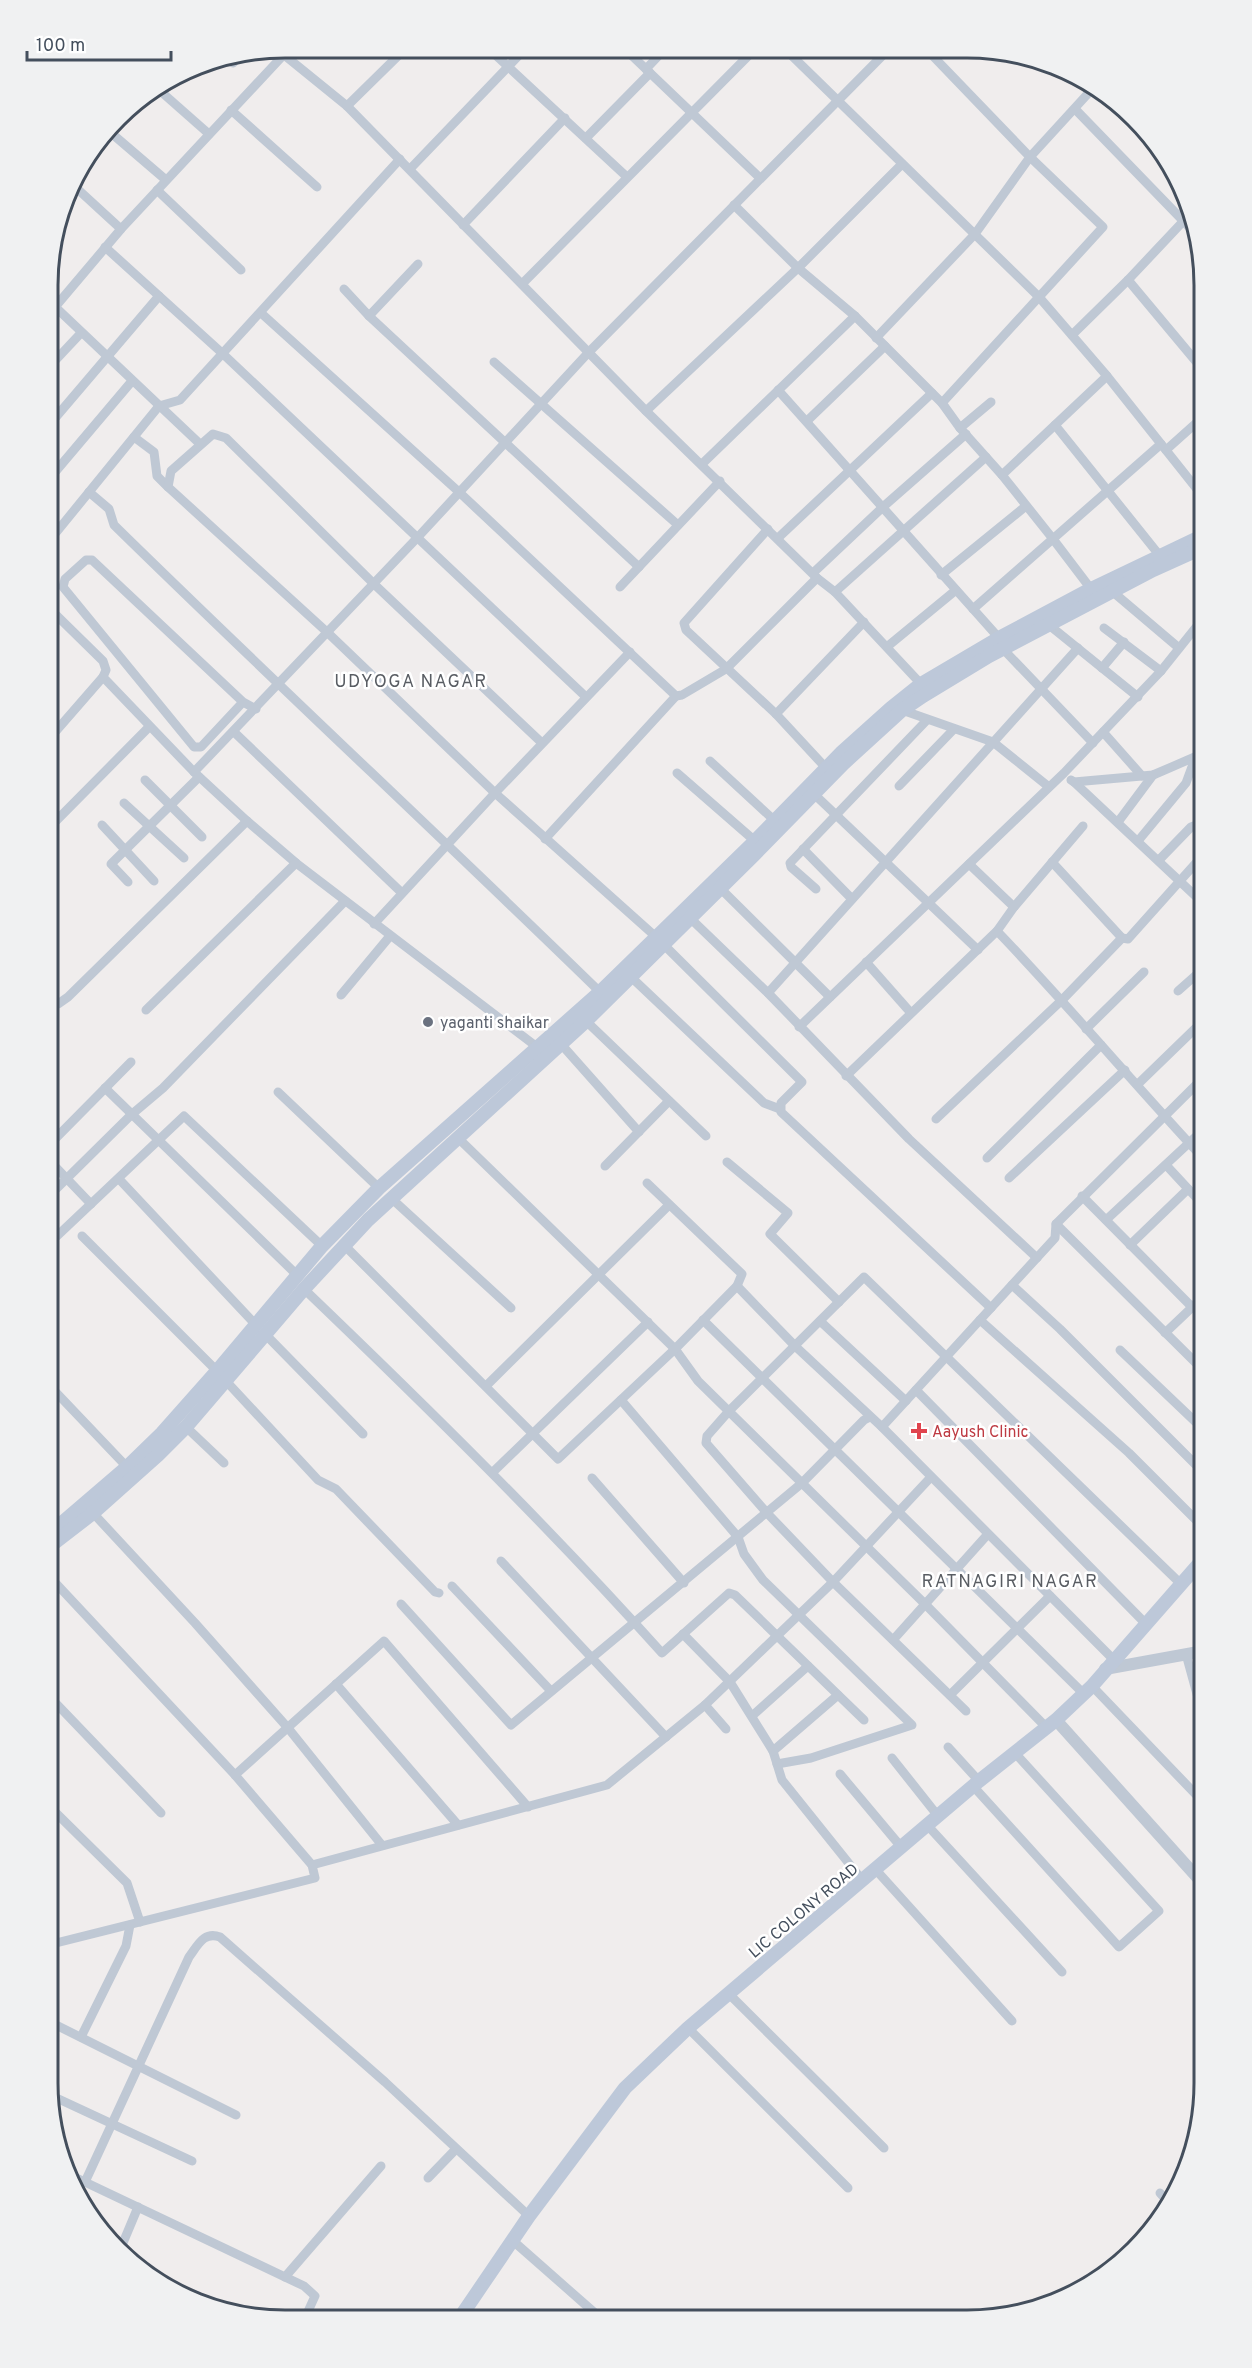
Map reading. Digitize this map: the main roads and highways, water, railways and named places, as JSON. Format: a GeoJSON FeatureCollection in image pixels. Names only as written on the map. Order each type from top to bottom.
{"type":"FeatureCollection","features":[{"type":"Feature","properties":{"kind":"main road"},"geometry":{"type":"LineString","coordinates":[[260,1329],[304,1289],[344,1245],[457,1137],[600,992],[659,940],[826,768],[898,708],[941,684],[1001,644],[1091,589],[1194,540]]}},
{"type":"Feature","properties":{"kind":"main road"},"geometry":{"type":"LineString","coordinates":[[58,1540],[143,1469],[186,1427],[221,1376],[260,1329],[297,1275],[379,1188],[543,1052],[561,1044],[586,1021],[631,977],[659,940],[690,918],[721,889],[921,684],[1001,644],[1049,625],[1194,552]]}},
{"type":"Feature","properties":{"kind":"main road"},"geometry":{"type":"LineString","coordinates":[[58,1526],[127,1467],[221,1376]]}},
{"type":"Feature","properties":{"kind":"main road","name":"LIC COLONY ROAD"},"geometry":{"type":"LineString","coordinates":[[465,2310],[529,2216],[626,2088],[688,2028],[976,1783],[1051,1724],[1088,1690],[1194,1569]]}},
{"type":"Feature","properties":{"kind":"place","name":"yaganti shaikar"},"geometry":{"type":"Point","coordinates":[428,1022]}},
{"type":"Feature","properties":{"kind":"place","name":"Aayush Clinic"},"geometry":{"type":"Point","coordinates":[919,1431]}},
{"type":"Feature","properties":{"kind":"district","name":"UDYOGA NAGAR"},"geometry":{"type":"Point","coordinates":[411,681]}},
{"type":"Feature","properties":{"kind":"district","name":"RATNAGIRI NAGAR"},"geometry":{"type":"Point","coordinates":[1010,1581]}}]}
